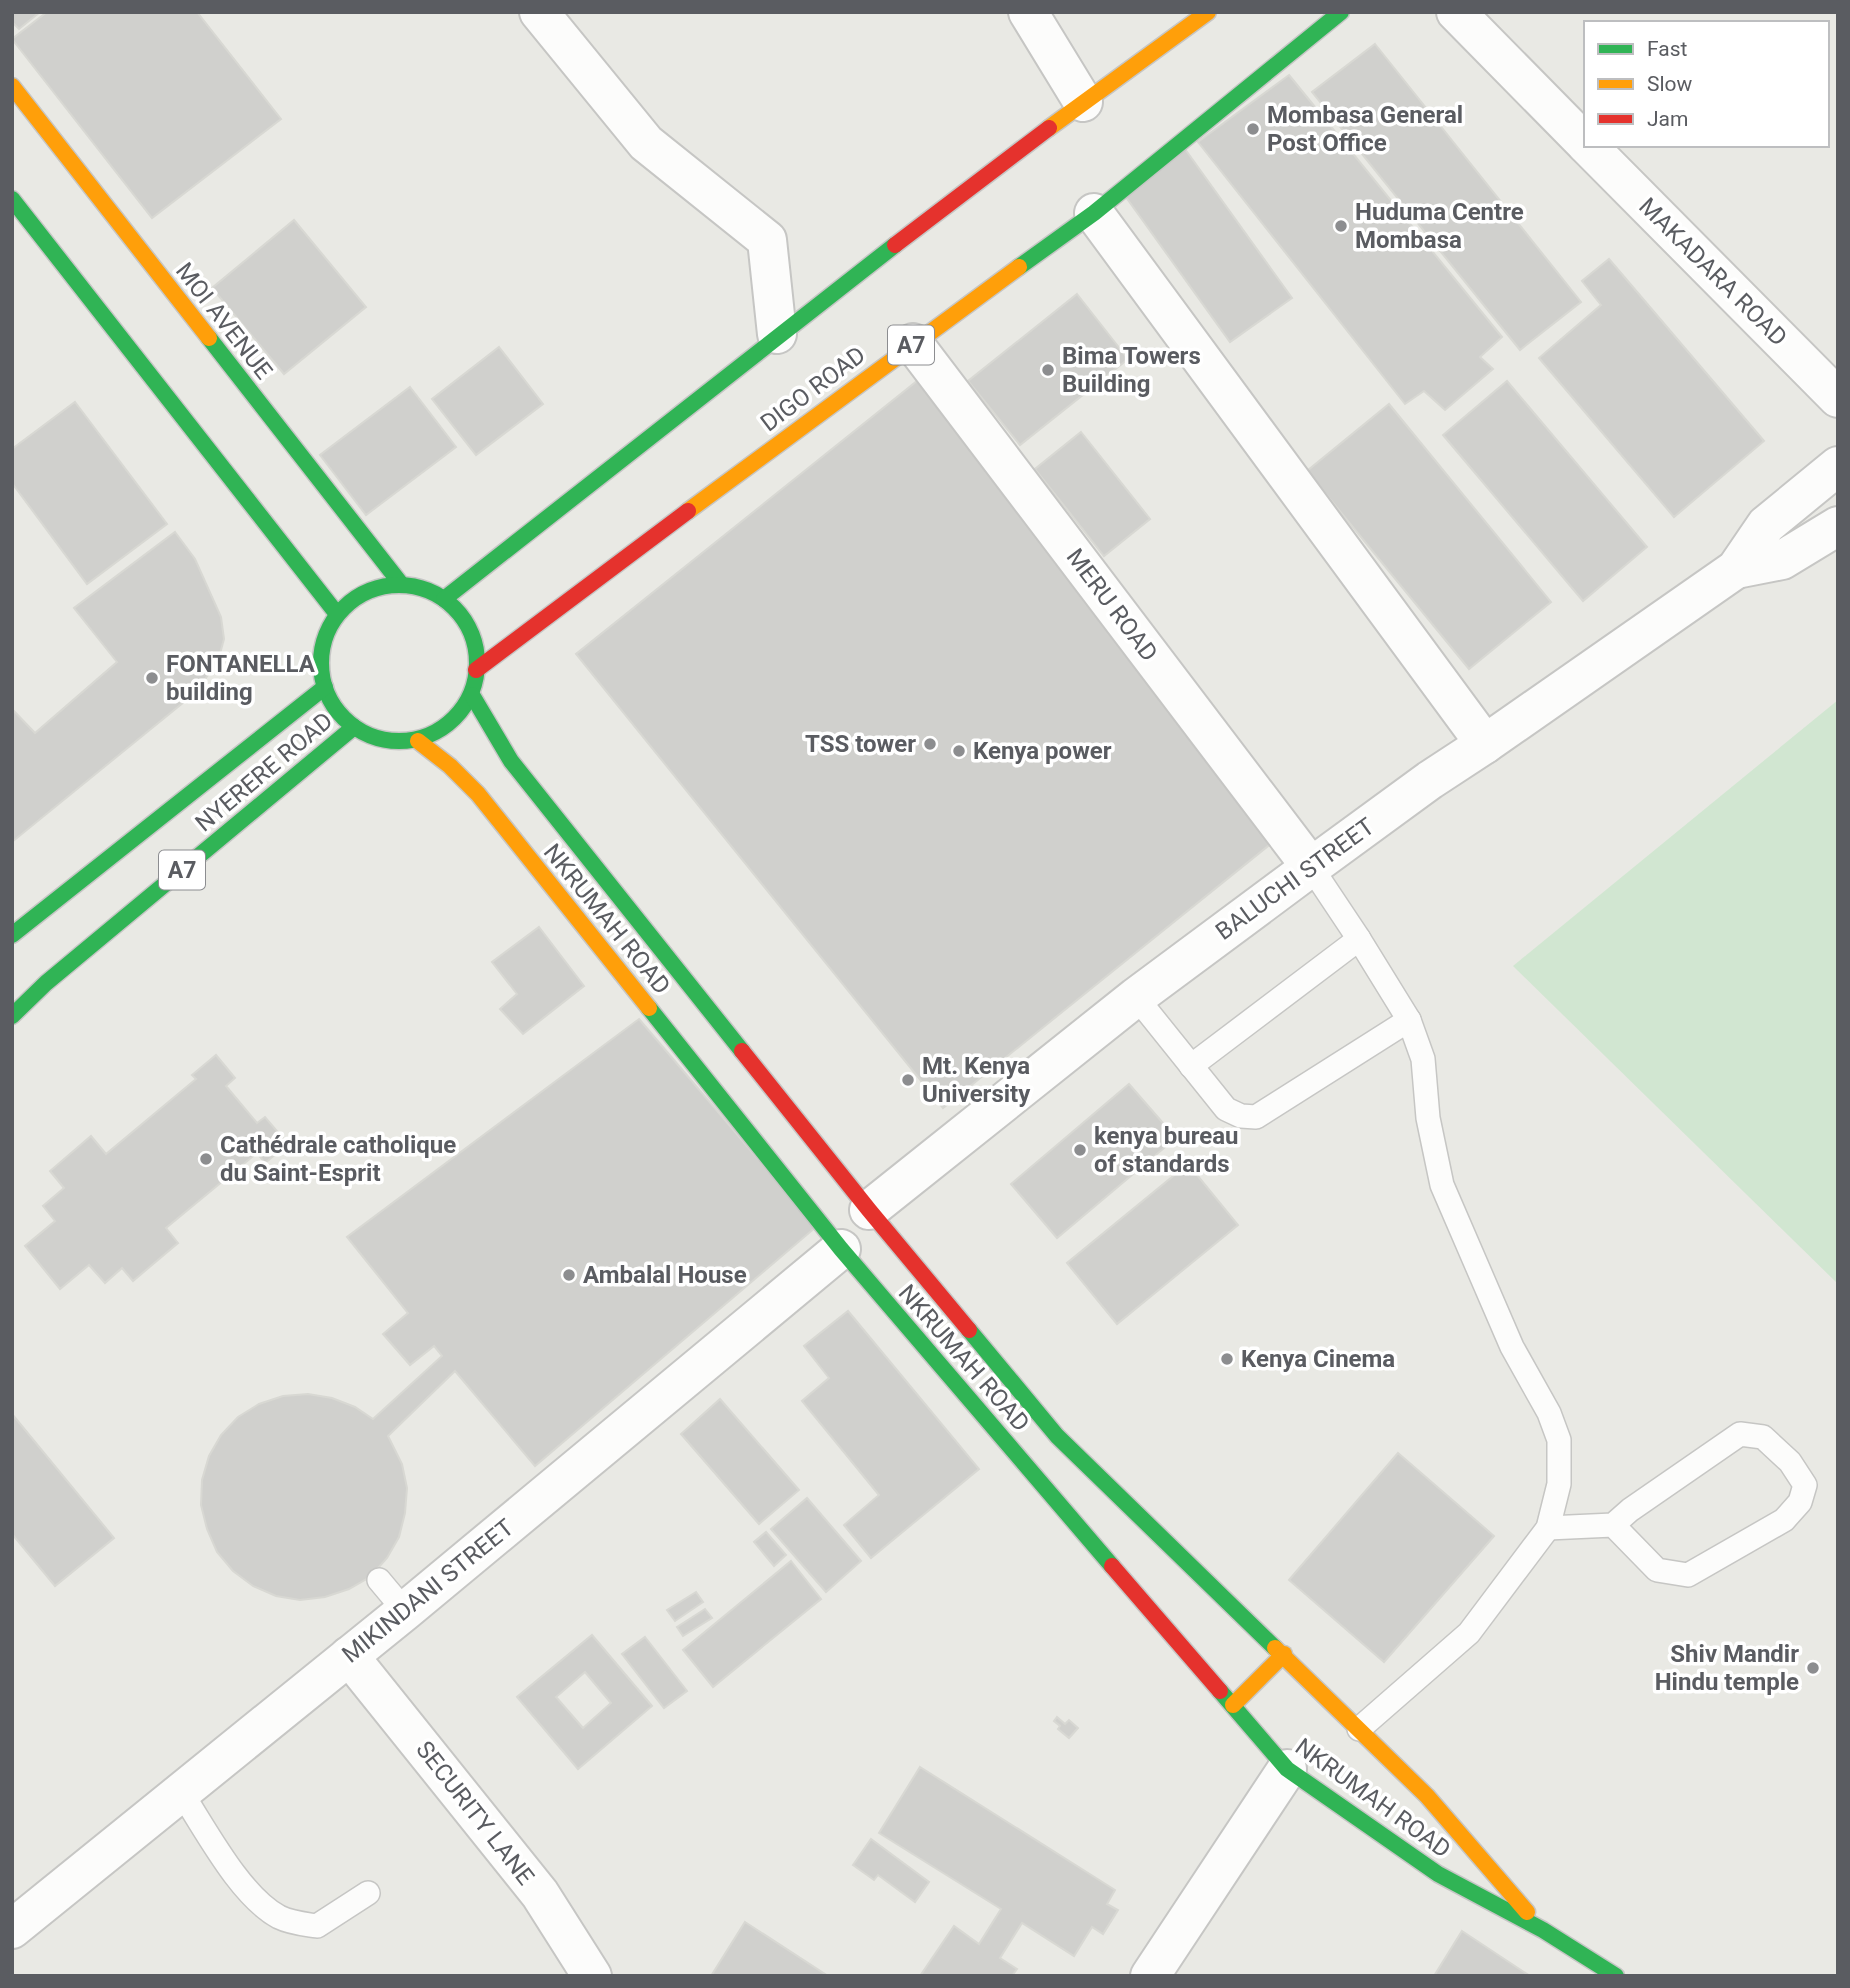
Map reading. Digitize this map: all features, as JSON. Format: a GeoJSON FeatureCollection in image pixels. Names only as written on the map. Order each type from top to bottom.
{"type":"FeatureCollection","features":[{"type":"Feature","properties":{"kind":"main road"},"geometry":{"type":"LineString","coordinates":[[444,599],[777,334],[1083,102],[1208,12]]}},
{"type":"Feature","properties":{"kind":"main road","name":"DIGO ROAD"},"geometry":{"type":"LineString","coordinates":[[476,670],[913,343],[1094,212],[1341,12]]}},
{"type":"Feature","properties":{"kind":"main road","name":"MOI AVENUE"},"geometry":{"type":"LineString","coordinates":[[12,86],[401,584]]}},
{"type":"Feature","properties":{"kind":"main road"},"geometry":{"type":"LineString","coordinates":[[12,199],[337,614]]}},
{"type":"Feature","properties":{"kind":"main road"},"geometry":{"type":"LineString","coordinates":[[401,584],[425,588],[444,599],[468,624],[478,654],[472,695],[455,718],[435,733],[418,741],[395,744],[373,739],[354,727],[334,706],[325,687],[321,661],[326,635],[337,614],[354,598],[376,587],[401,584]]}},
{"type":"Feature","properties":{"kind":"main road","name":"NYERERE ROAD"},"geometry":{"type":"LineString","coordinates":[[14,939],[325,687]]}},
{"type":"Feature","properties":{"kind":"main road","name":"NKRUMAH ROAD"},"geometry":{"type":"LineString","coordinates":[[472,695],[511,761],[869,1210],[1057,1436],[1427,1796],[1543,1930]]}},
{"type":"Feature","properties":{"kind":"main road","name":"NYERERE ROAD"},"geometry":{"type":"LineString","coordinates":[[12,1016],[42,978],[354,727]]}},
{"type":"Feature","properties":{"kind":"main road","name":"NKRUMAH ROAD"},"geometry":{"type":"LineString","coordinates":[[418,741],[450,766],[478,794],[841,1249],[1287,1769],[1438,1874],[1543,1930],[1616,1976]]}},
{"type":"Feature","properties":{"kind":"main road"},"geometry":{"type":"LineString","coordinates":[[1233,1706],[1283,1654]]}},
{"type":"Feature","properties":{"kind":"street"},"geometry":{"type":"LineString","coordinates":[[539,12],[646,143],[767,240],[777,334]]}},
{"type":"Feature","properties":{"kind":"street"},"geometry":{"type":"LineString","coordinates":[[1028,12],[1083,102]]}},
{"type":"Feature","properties":{"kind":"street","name":"MAKADARA ROAD"},"geometry":{"type":"LineString","coordinates":[[1456,12],[1584,141]]}},
{"type":"Feature","properties":{"kind":"street","name":"MAKADARA ROAD"},"geometry":{"type":"LineString","coordinates":[[1590,147],[1838,398]]}},
{"type":"Feature","properties":{"kind":"street"},"geometry":{"type":"LineString","coordinates":[[1094,212],[1485,744]]}},
{"type":"Feature","properties":{"kind":"street","name":"MERU ROAD"},"geometry":{"type":"LineString","coordinates":[[913,343],[1311,867]]}},
{"type":"Feature","properties":{"kind":"street","name":"BALUCHI STREET"},"geometry":{"type":"LineString","coordinates":[[869,1210],[1136,997],[1311,867],[1430,780],[1736,569],[1766,525],[1838,466]]}},
{"type":"Feature","properties":{"kind":"street","name":"BALUCHI STREET"},"geometry":{"type":"LineString","coordinates":[[1736,569],[1782,560],[1838,526]]}},
{"type":"Feature","properties":{"kind":"street","name":"MIKINDANI STREET"},"geometry":{"type":"LineString","coordinates":[[12,1929],[405,1611],[841,1249]]}},
{"type":"Feature","properties":{"kind":"street","name":"SECURITY LANE"},"geometry":{"type":"LineString","coordinates":[[349,1656],[540,1894],[592,1976]]}},
{"type":"Feature","properties":{"kind":"street"},"geometry":{"type":"LineString","coordinates":[[1150,1976],[1287,1769]]}},
{"type":"Feature","properties":{"kind":"lane"},"geometry":{"type":"LineString","coordinates":[[1311,867],[1409,1020],[1423,1059],[1428,1118],[1442,1185],[1512,1347],[1549,1413],[1559,1440],[1559,1484],[1548,1528],[1469,1633],[1359,1729]]}},
{"type":"Feature","properties":{"kind":"lane"},"geometry":{"type":"LineString","coordinates":[[1191,1066],[1359,939]]}},
{"type":"Feature","properties":{"kind":"lane"},"geometry":{"type":"LineString","coordinates":[[1136,997],[1226,1109],[1241,1116],[1256,1117],[1409,1020]]}},
{"type":"Feature","properties":{"kind":"lane"},"geometry":{"type":"LineString","coordinates":[[1548,1528],[1613,1525],[1630,1510],[1740,1434],[1763,1437],[1790,1462],[1805,1485],[1800,1502],[1784,1520],[1688,1575],[1657,1570],[1613,1525]]}},
{"type":"Feature","properties":{"kind":"lane"},"geometry":{"type":"LineString","coordinates":[[379,1580],[405,1611]]}},
{"type":"Feature","properties":{"kind":"lane"},"geometry":{"type":"LineString","coordinates":[[181,1792],[242,1885],[278,1916],[295,1923],[317,1927],[368,1893]]}},
{"type":"Feature","properties":{"kind":"green space"},"geometry":{"type":"Polygon","coordinates":[[[1838,700],[1838,1284],[1513,966],[1838,700]]]}},
{"type":"Feature","properties":{"kind":"building"},"geometry":{"type":"Polygon","coordinates":[[[12,12],[40,12],[19,29],[12,22],[12,12]]]}},
{"type":"Feature","properties":{"kind":"building"},"geometry":{"type":"Polygon","coordinates":[[[47,12],[197,12],[281,119],[152,218],[12,39],[47,12]]]}},
{"type":"Feature","properties":{"kind":"building"},"geometry":{"type":"Polygon","coordinates":[[[1375,44],[1581,302],[1520,350],[1312,92],[1375,44]]]}},
{"type":"Feature","properties":{"kind":"building"},"geometry":{"type":"Polygon","coordinates":[[[1289,75],[1502,337],[1480,357],[1493,369],[1445,410],[1424,391],[1405,404],[1198,142],[1289,75]]]}},
{"type":"Feature","properties":{"kind":"building"},"geometry":{"type":"Polygon","coordinates":[[[1185,149],[1292,298],[1230,342],[1123,193],[1185,149]]]}},
{"type":"Feature","properties":{"kind":"building"},"geometry":{"type":"Polygon","coordinates":[[[294,220],[366,307],[284,374],[212,288],[294,220]]]}},
{"type":"Feature","properties":{"kind":"building"},"geometry":{"type":"Polygon","coordinates":[[[1609,259],[1764,441],[1674,517],[1539,358],[1601,305],[1582,281],[1609,259]]]}},
{"type":"Feature","properties":{"kind":"building","name":"Bima Towers Building"},"geometry":{"type":"Polygon","coordinates":[[[1077,294],[1128,359],[1020,445],[968,381],[1077,294]]]}},
{"type":"Feature","properties":{"kind":"building"},"geometry":{"type":"Polygon","coordinates":[[[499,347],[543,404],[476,455],[432,399],[499,347]]]}},
{"type":"Feature","properties":{"kind":"building","name":"TSS tower"},"geometry":{"type":"Polygon","coordinates":[[[917,381],[1283,834],[943,1108],[576,654],[917,381]]]}},
{"type":"Feature","properties":{"kind":"building"},"geometry":{"type":"Polygon","coordinates":[[[1507,381],[1647,547],[1583,601],[1443,435],[1507,381]]]}},
{"type":"Feature","properties":{"kind":"building"},"geometry":{"type":"Polygon","coordinates":[[[410,387],[456,447],[366,515],[320,455],[410,387]]]}},
{"type":"Feature","properties":{"kind":"building"},"geometry":{"type":"Polygon","coordinates":[[[75,402],[167,524],[87,584],[12,483],[12,449],[75,402]]]}},
{"type":"Feature","properties":{"kind":"building"},"geometry":{"type":"Polygon","coordinates":[[[1389,404],[1551,602],[1469,669],[1307,471],[1389,404]]]}},
{"type":"Feature","properties":{"kind":"building"},"geometry":{"type":"Polygon","coordinates":[[[1081,432],[1150,519],[1104,556],[1035,469],[1081,432]]]}},
{"type":"Feature","properties":{"kind":"building","name":"FONTANELLA building"},"geometry":{"type":"Polygon","coordinates":[[[175,532],[195,559],[221,617],[224,639],[218,661],[195,693],[12,842],[12,709],[35,733],[117,662],[74,608],[175,532]]]}},
{"type":"Feature","properties":{"kind":"building"},"geometry":{"type":"Polygon","coordinates":[[[539,927],[584,986],[523,1034],[500,1009],[517,994],[492,962],[539,927]]]}},
{"type":"Feature","properties":{"kind":"building","name":"Ambalal House"},"geometry":{"type":"Polygon","coordinates":[[[639,1019],[816,1227],[535,1466],[455,1371],[388,1436],[402,1464],[407,1488],[405,1513],[399,1537],[387,1558],[370,1577],[349,1589],[325,1597],[300,1600],[276,1596],[253,1586],[233,1571],[217,1552],[201,1505],[202,1480],[209,1456],[221,1435],[238,1417],[259,1404],[283,1396],[308,1394],[332,1398],[355,1407],[373,1419],[442,1356],[434,1346],[410,1365],[383,1334],[408,1313],[347,1237],[639,1019]]]}},
{"type":"Feature","properties":{"kind":"building"},"geometry":{"type":"Polygon","coordinates":[[[216,1055],[235,1078],[226,1086],[257,1123],[265,1117],[288,1144],[265,1163],[257,1153],[166,1228],[178,1243],[133,1281],[122,1268],[105,1283],[89,1265],[60,1289],[25,1246],[55,1221],[43,1206],[64,1188],[50,1171],[91,1136],[106,1154],[196,1079],[192,1075],[216,1055]]]}},
{"type":"Feature","properties":{"kind":"building"},"geometry":{"type":"Polygon","coordinates":[[[1129,1084],[1176,1138],[1057,1238],[1011,1184],[1129,1084]]]}},
{"type":"Feature","properties":{"kind":"building"},"geometry":{"type":"Polygon","coordinates":[[[1188,1164],[1238,1225],[1117,1324],[1067,1263],[1188,1164]]]}},
{"type":"Feature","properties":{"kind":"building"},"geometry":{"type":"Polygon","coordinates":[[[848,1311],[979,1469],[871,1558],[844,1525],[879,1495],[802,1401],[829,1378],[804,1346],[848,1311]]]}},
{"type":"Feature","properties":{"kind":"building"},"geometry":{"type":"Polygon","coordinates":[[[720,1399],[799,1490],[759,1524],[681,1434],[720,1399]]]}},
{"type":"Feature","properties":{"kind":"building"},"geometry":{"type":"Polygon","coordinates":[[[12,1414],[114,1538],[55,1586],[12,1534],[12,1414]]]}},
{"type":"Feature","properties":{"kind":"building"},"geometry":{"type":"Polygon","coordinates":[[[1398,1453],[1494,1536],[1384,1662],[1289,1580],[1398,1453]]]}},
{"type":"Feature","properties":{"kind":"building"},"geometry":{"type":"Polygon","coordinates":[[[807,1498],[861,1561],[826,1592],[771,1529],[807,1498]]]}},
{"type":"Feature","properties":{"kind":"building"},"geometry":{"type":"Polygon","coordinates":[[[766,1532],[786,1555],[774,1566],[754,1542],[766,1532]]]}},
{"type":"Feature","properties":{"kind":"building"},"geometry":{"type":"Polygon","coordinates":[[[791,1561],[821,1599],[713,1687],[683,1650],[791,1561]]]}},
{"type":"Feature","properties":{"kind":"building"},"geometry":{"type":"Polygon","coordinates":[[[696,1592],[703,1602],[675,1621],[667,1610],[696,1592]]]}},
{"type":"Feature","properties":{"kind":"building"},"geometry":{"type":"Polygon","coordinates":[[[705,1609],[712,1618],[683,1636],[677,1627],[705,1609]]]}},
{"type":"Feature","properties":{"kind":"building"},"geometry":{"type":"Polygon","coordinates":[[[592,1635],[652,1706],[578,1769],[517,1697],[592,1635]],[[585,1672],[556,1697],[583,1728],[611,1703],[585,1672]]]}},
{"type":"Feature","properties":{"kind":"building"},"geometry":{"type":"Polygon","coordinates":[[[645,1637],[687,1691],[664,1708],[622,1654],[645,1637]]]}},
{"type":"Feature","properties":{"kind":"building"},"geometry":{"type":"Polygon","coordinates":[[[1057,1717],[1065,1724],[1069,1720],[1078,1728],[1069,1738],[1058,1729],[1060,1726],[1054,1721],[1057,1717]]]}},
{"type":"Feature","properties":{"kind":"building"},"geometry":{"type":"Polygon","coordinates":[[[920,1767],[1115,1890],[1107,1904],[1118,1910],[1103,1934],[1092,1927],[1074,1956],[1022,1923],[1000,1958],[1017,1969],[1012,1976],[920,1976],[954,1926],[979,1944],[1001,1909],[879,1833],[920,1767]]]}},
{"type":"Feature","properties":{"kind":"building"},"geometry":{"type":"Polygon","coordinates":[[[871,1839],[929,1882],[915,1902],[878,1875],[874,1880],[853,1865],[871,1839]]]}},
{"type":"Feature","properties":{"kind":"building"},"geometry":{"type":"Polygon","coordinates":[[[745,1922],[828,1976],[711,1976],[745,1922]]]}},
{"type":"Feature","properties":{"kind":"building"},"geometry":{"type":"Polygon","coordinates":[[[1462,1931],[1530,1976],[1434,1976],[1462,1931]]]}},
{"type":"Feature","properties":{"kind":"traffic: fast"},"geometry":{"type":"LineString","coordinates":[[1019,267],[1094,213],[1341,12]]}},
{"type":"Feature","properties":{"kind":"traffic: fast"},"geometry":{"type":"LineString","coordinates":[[12,199],[337,614]]}},
{"type":"Feature","properties":{"kind":"traffic: fast"},"geometry":{"type":"LineString","coordinates":[[444,599],[895,245]]}},
{"type":"Feature","properties":{"kind":"traffic: fast"},"geometry":{"type":"LineString","coordinates":[[209,338],[401,584]]}},
{"type":"Feature","properties":{"kind":"traffic: fast"},"geometry":{"type":"LineString","coordinates":[[399,585],[429,591],[454,608],[471,633],[477,663],[471,693],[454,718],[429,735],[399,741],[369,735],[344,718],[327,693],[321,663],[327,633],[344,608],[369,591],[399,585]]}},
{"type":"Feature","properties":{"kind":"traffic: fast"},"geometry":{"type":"LineString","coordinates":[[12,935],[325,687]]}},
{"type":"Feature","properties":{"kind":"traffic: fast"},"geometry":{"type":"LineString","coordinates":[[472,695],[511,761],[742,1051]]}},
{"type":"Feature","properties":{"kind":"traffic: fast"},"geometry":{"type":"LineString","coordinates":[[12,1016],[46,983],[354,727]]}},
{"type":"Feature","properties":{"kind":"traffic: fast"},"geometry":{"type":"LineString","coordinates":[[649,1008],[841,1249],[1112,1566]]}},
{"type":"Feature","properties":{"kind":"traffic: fast"},"geometry":{"type":"LineString","coordinates":[[969,1330],[1057,1436],[1275,1648]]}},
{"type":"Feature","properties":{"kind":"traffic: fast"},"geometry":{"type":"LineString","coordinates":[[1220,1691],[1287,1769],[1438,1874],[1543,1930],[1616,1976]]}},
{"type":"Feature","properties":{"kind":"traffic: slow"},"geometry":{"type":"LineString","coordinates":[[1049,128],[1208,12]]}},
{"type":"Feature","properties":{"kind":"traffic: slow"},"geometry":{"type":"LineString","coordinates":[[12,86],[209,338]]}},
{"type":"Feature","properties":{"kind":"traffic: slow"},"geometry":{"type":"LineString","coordinates":[[688,511],[1019,267]]}},
{"type":"Feature","properties":{"kind":"traffic: slow"},"geometry":{"type":"LineString","coordinates":[[418,741],[450,766],[478,794],[649,1008]]}},
{"type":"Feature","properties":{"kind":"traffic: slow"},"geometry":{"type":"LineString","coordinates":[[1275,1648],[1427,1796],[1527,1912]]}},
{"type":"Feature","properties":{"kind":"traffic: slow"},"geometry":{"type":"LineString","coordinates":[[1233,1705],[1284,1654]]}},
{"type":"Feature","properties":{"kind":"traffic: jam"},"geometry":{"type":"LineString","coordinates":[[895,245],[1049,128]]}},
{"type":"Feature","properties":{"kind":"traffic: jam"},"geometry":{"type":"LineString","coordinates":[[476,670],[688,511]]}},
{"type":"Feature","properties":{"kind":"traffic: jam"},"geometry":{"type":"LineString","coordinates":[[742,1051],[969,1330]]}},
{"type":"Feature","properties":{"kind":"traffic: jam"},"geometry":{"type":"LineString","coordinates":[[1112,1566],[1220,1691]]}},
{"type":"Feature","properties":{"kind":"place","name":"Mombasa General Post Office"},"geometry":{"type":"Point","coordinates":[1253,129]}},
{"type":"Feature","properties":{"kind":"place","name":"Huduma Centre Mombasa"},"geometry":{"type":"Point","coordinates":[1341,226]}},
{"type":"Feature","properties":{"kind":"place","name":"Bima Towers Building"},"geometry":{"type":"Point","coordinates":[1048,370]}},
{"type":"Feature","properties":{"kind":"place","name":"FONTANELLA building"},"geometry":{"type":"Point","coordinates":[152,678]}},
{"type":"Feature","properties":{"kind":"place","name":"TSS tower"},"geometry":{"type":"Point","coordinates":[930,744]}},
{"type":"Feature","properties":{"kind":"place","name":"Kenya power"},"geometry":{"type":"Point","coordinates":[959,751]}},
{"type":"Feature","properties":{"kind":"place","name":"Mt. Kenya University"},"geometry":{"type":"Point","coordinates":[908,1080]}},
{"type":"Feature","properties":{"kind":"place","name":"kenya bureau of standards"},"geometry":{"type":"Point","coordinates":[1080,1150]}},
{"type":"Feature","properties":{"kind":"place","name":"Cathédrale catholique du Saint-Esprit"},"geometry":{"type":"Point","coordinates":[206,1159]}},
{"type":"Feature","properties":{"kind":"place","name":"Ambalal House"},"geometry":{"type":"Point","coordinates":[569,1275]}},
{"type":"Feature","properties":{"kind":"place","name":"Kenya Cinema"},"geometry":{"type":"Point","coordinates":[1227,1359]}},
{"type":"Feature","properties":{"kind":"place","name":"Shiv Mandir Hindu temple"},"geometry":{"type":"Point","coordinates":[1813,1668]}}]}
